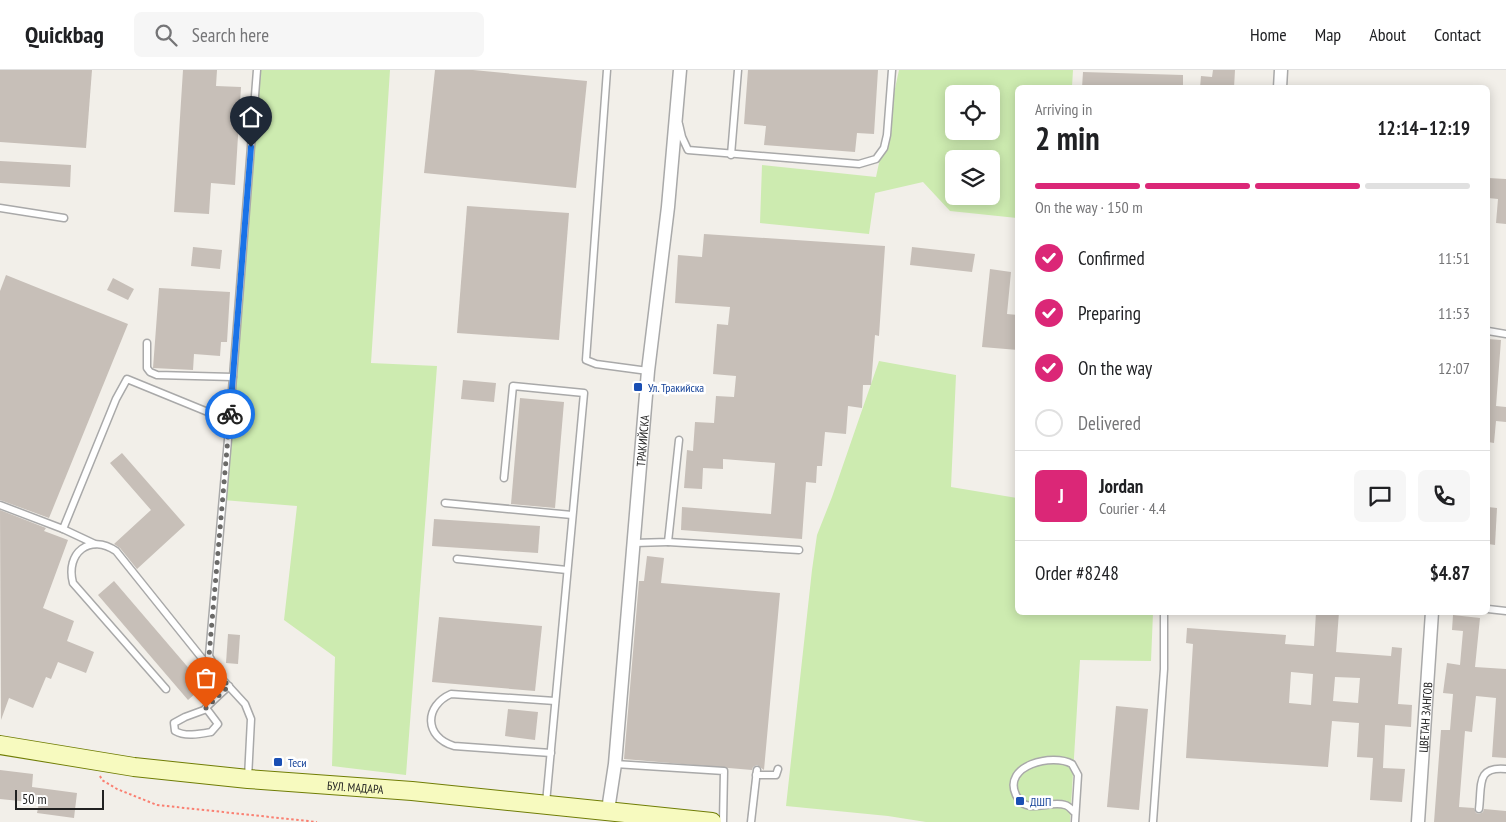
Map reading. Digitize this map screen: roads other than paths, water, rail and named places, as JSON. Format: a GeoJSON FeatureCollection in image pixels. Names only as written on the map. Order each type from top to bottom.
{"type":"FeatureCollection","features":[{"type":"Feature","properties":{"kind":"main road","name":"БУЛ. МАДАРА"},"geometry":{"type":"LineString","coordinates":[[0,745],[134,767],[248,779],[546,804],[712,822]]}},
{"type":"Feature","properties":{"kind":"street","name":"ТРАКИЙСКА"},"geometry":{"type":"LineString","coordinates":[[608,810],[615,764],[648,371],[668,207],[680,70]]}},
{"type":"Feature","properties":{"kind":"street"},"geometry":{"type":"LineString","coordinates":[[1280,85],[1281,70]]}},
{"type":"Feature","properties":{"kind":"street","name":"ЦВЕТАН ЗАНГОВ"},"geometry":{"type":"LineString","coordinates":[[1418,822],[1432,615]]}},
{"type":"Feature","properties":{"kind":"lane"},"geometry":{"type":"LineString","coordinates":[[222,679],[209,656],[257,70]]}},
{"type":"Feature","properties":{"kind":"lane"},"geometry":{"type":"LineString","coordinates":[[607,70],[586,360],[596,364],[648,371]]}},
{"type":"Feature","properties":{"kind":"lane"},"geometry":{"type":"LineString","coordinates":[[731,155],[738,70]]}},
{"type":"Feature","properties":{"kind":"lane"},"geometry":{"type":"LineString","coordinates":[[677,114],[682,137],[688,150],[859,164],[876,159],[884,148],[887,135],[892,70]]}},
{"type":"Feature","properties":{"kind":"lane"},"geometry":{"type":"LineString","coordinates":[[0,208],[64,218]]}},
{"type":"Feature","properties":{"kind":"lane"},"geometry":{"type":"LineString","coordinates":[[1490,331],[1506,334]]}},
{"type":"Feature","properties":{"kind":"lane"},"geometry":{"type":"LineString","coordinates":[[147,343],[147,368],[150,372],[157,375],[233,377]]}},
{"type":"Feature","properties":{"kind":"lane"},"geometry":{"type":"LineString","coordinates":[[63,529],[112,408],[127,379],[220,417],[229,428]]}},
{"type":"Feature","properties":{"kind":"lane"},"geometry":{"type":"LineString","coordinates":[[504,478],[513,386],[584,393],[546,804]]}},
{"type":"Feature","properties":{"kind":"lane"},"geometry":{"type":"LineString","coordinates":[[668,542],[679,440]]}},
{"type":"Feature","properties":{"kind":"lane"},"geometry":{"type":"LineString","coordinates":[[445,503],[572,515]]}},
{"type":"Feature","properties":{"kind":"lane"},"geometry":{"type":"LineString","coordinates":[[0,504],[116,551],[201,657],[245,704],[251,719],[248,779]]}},
{"type":"Feature","properties":{"kind":"lane"},"geometry":{"type":"LineString","coordinates":[[634,543],[668,542],[799,550]]}},
{"type":"Feature","properties":{"kind":"lane"},"geometry":{"type":"LineString","coordinates":[[95,544],[82,549],[74,557],[70,568],[73,582],[166,689]]}},
{"type":"Feature","properties":{"kind":"lane"},"geometry":{"type":"LineString","coordinates":[[457,559],[568,570]]}},
{"type":"Feature","properties":{"kind":"lane"},"geometry":{"type":"LineString","coordinates":[[1490,609],[1506,611]]}},
{"type":"Feature","properties":{"kind":"lane"},"geometry":{"type":"LineString","coordinates":[[1153,822],[1164,669],[1164,615]]}},
{"type":"Feature","properties":{"kind":"lane"},"geometry":{"type":"LineString","coordinates":[[206,708],[218,724],[211,732],[178,734],[175,732],[174,723],[206,708],[229,686]]}},
{"type":"Feature","properties":{"kind":"lane"},"geometry":{"type":"LineString","coordinates":[[551,753],[454,746],[440,740],[435,734],[431,720],[432,711],[436,703],[443,697],[452,694],[555,701]]}},
{"type":"Feature","properties":{"kind":"lane"},"geometry":{"type":"LineString","coordinates":[[1074,812],[1066,806],[1054,804],[1035,807],[1025,804],[1018,798],[1014,787],[1014,781],[1019,772],[1032,764],[1064,760],[1072,764],[1078,775],[1074,812],[1075,822]]}},
{"type":"Feature","properties":{"kind":"lane"},"geometry":{"type":"LineString","coordinates":[[615,764],[724,771],[723,822]]}},
{"type":"Feature","properties":{"kind":"lane"},"geometry":{"type":"LineString","coordinates":[[1479,809],[1482,780],[1485,772],[1492,768],[1506,769]]}},
{"type":"Feature","properties":{"kind":"lane"},"geometry":{"type":"LineString","coordinates":[[751,822],[757,773],[776,775],[778,770]]}},
{"type":"Feature","properties":{"kind":"place","name":"Ул. Тракийска"},"geometry":{"type":"Point","coordinates":[638,387]}},
{"type":"Feature","properties":{"kind":"place","name":"Теси"},"geometry":{"type":"Point","coordinates":[278,762]}},
{"type":"Feature","properties":{"kind":"place","name":"ДШП"},"geometry":{"type":"Point","coordinates":[1020,801]}}]}
